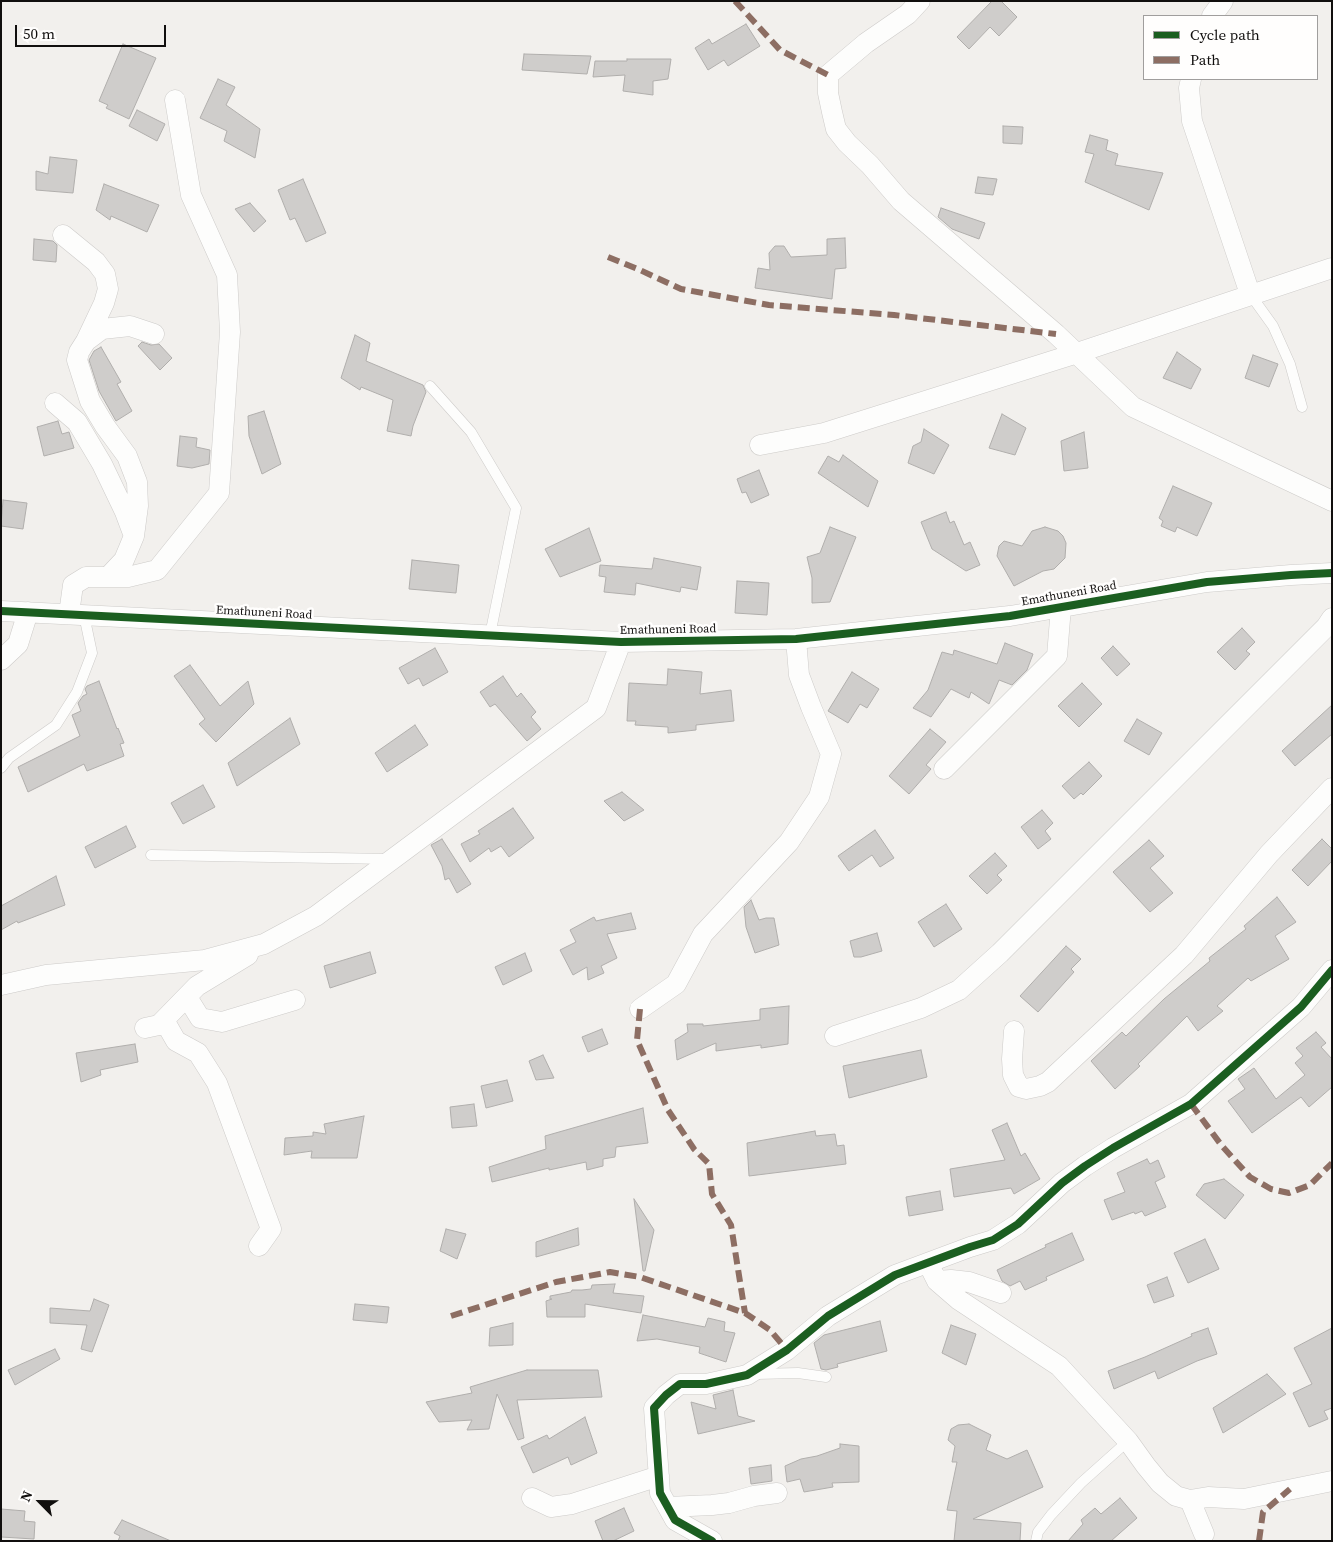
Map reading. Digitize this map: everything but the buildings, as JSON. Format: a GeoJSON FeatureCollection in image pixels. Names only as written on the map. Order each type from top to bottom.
{"type":"FeatureCollection","features":[{"type":"Feature","properties":{"kind":"street"},"geometry":{"type":"LineString","coordinates":[[920,1],[908,14],[866,42],[828,74],[828,93],[836,129],[847,144],[870,165],[901,201],[1077,353],[1133,407],[1332,501]]}},
{"type":"Feature","properties":{"kind":"street"},"geometry":{"type":"LineString","coordinates":[[1213,15],[1223,1]]}},
{"type":"Feature","properties":{"kind":"street"},"geometry":{"type":"LineString","coordinates":[[1191,80],[1192,121],[1250,294]]}},
{"type":"Feature","properties":{"kind":"street"},"geometry":{"type":"LineString","coordinates":[[77,615],[73,585],[86,577],[128,577],[157,570],[219,494],[230,332],[227,275],[191,195],[175,100]]}},
{"type":"Feature","properties":{"kind":"street"},"geometry":{"type":"LineString","coordinates":[[64,235],[96,262],[105,274],[108,289],[104,303],[79,352],[77,360],[90,401],[105,426],[128,456],[137,482],[138,506],[134,536],[124,560],[108,577]]}},
{"type":"Feature","properties":{"kind":"street"},"geometry":{"type":"LineString","coordinates":[[760,444],[824,433],[1077,353],[1332,268]]}},
{"type":"Feature","properties":{"kind":"street"},"geometry":{"type":"LineString","coordinates":[[86,341],[102,329],[111,327],[130,326],[154,334]]}},
{"type":"Feature","properties":{"kind":"street"},"geometry":{"type":"LineString","coordinates":[[55,403],[77,422],[102,464],[125,512],[134,536]]}},
{"type":"Feature","properties":{"kind":"street","name":"Emathuneni Road"},"geometry":{"type":"LineString","coordinates":[[1,611],[621,642],[796,639],[1010,616],[1208,582],[1332,573]]}},
{"type":"Feature","properties":{"kind":"street"},"geometry":{"type":"LineString","coordinates":[[944,769],[1057,656],[1060,607]]}},
{"type":"Feature","properties":{"kind":"street"},"geometry":{"type":"LineString","coordinates":[[1,660],[18,644],[28,612]]}},
{"type":"Feature","properties":{"kind":"street"},"geometry":{"type":"LineString","coordinates":[[835,1036],[921,1008],[959,990],[1007,946],[1326,627],[1332,618]]}},
{"type":"Feature","properties":{"kind":"street"},"geometry":{"type":"LineString","coordinates":[[640,1009],[676,984],[703,934],[789,842],[819,797],[831,754],[799,675],[796,639]]}},
{"type":"Feature","properties":{"kind":"street"},"geometry":{"type":"LineString","coordinates":[[145,1028],[159,1025],[197,986],[264,944],[316,916],[596,708],[621,642]]}},
{"type":"Feature","properties":{"kind":"street"},"geometry":{"type":"LineString","coordinates":[[1014,1031],[1013,1075],[1019,1086],[1026,1089],[1048,1082],[1184,955],[1269,854],[1332,788]]}},
{"type":"Feature","properties":{"kind":"street"},"geometry":{"type":"LineString","coordinates":[[1,985],[46,975],[205,960],[264,944]]}},
{"type":"Feature","properties":{"kind":"street"},"geometry":{"type":"LineString","coordinates":[[712,1541],[675,1520],[660,1493],[654,1408],[666,1394],[680,1384],[706,1384],[747,1374],[787,1350],[828,1316],[896,1275],[993,1240],[1018,1224],[1062,1182],[1085,1166],[1191,1104],[1301,1007],[1332,970]]}},
{"type":"Feature","properties":{"kind":"street"},"geometry":{"type":"LineString","coordinates":[[187,997],[200,1018],[222,1022],[294,1000]]}},
{"type":"Feature","properties":{"kind":"street"},"geometry":{"type":"LineString","coordinates":[[164,1020],[176,1041],[198,1053],[217,1083],[271,1229],[259,1246]]}},
{"type":"Feature","properties":{"kind":"street"},"geometry":{"type":"LineString","coordinates":[[928,1263],[937,1281],[959,1300],[1059,1366],[1128,1441],[1160,1483],[1176,1496],[1190,1500],[1208,1497],[1244,1499],[1332,1481]]}},
{"type":"Feature","properties":{"kind":"street"},"geometry":{"type":"LineString","coordinates":[[937,1281],[969,1282],[1001,1293]]}},
{"type":"Feature","properties":{"kind":"street"},"geometry":{"type":"LineString","coordinates":[[532,1498],[551,1507],[572,1504],[659,1476]]}},
{"type":"Feature","properties":{"kind":"street"},"geometry":{"type":"LineString","coordinates":[[668,1507],[729,1503],[754,1496],[777,1493]]}},
{"type":"Feature","properties":{"kind":"street"},"geometry":{"type":"LineString","coordinates":[[1190,1500],[1204,1534]]}},
{"type":"Feature","properties":{"kind":"lane"},"geometry":{"type":"LineString","coordinates":[[1250,294],[1273,326],[1290,364],[1302,407]]}},
{"type":"Feature","properties":{"kind":"lane"},"geometry":{"type":"LineString","coordinates":[[430,386],[471,432],[516,508],[490,635]]}},
{"type":"Feature","properties":{"kind":"lane"},"geometry":{"type":"LineString","coordinates":[[1,768],[9,758],[56,725],[77,692],[92,653],[77,615]]}},
{"type":"Feature","properties":{"kind":"lane"},"geometry":{"type":"LineString","coordinates":[[151,855],[393,859]]}},
{"type":"Feature","properties":{"kind":"lane"},"geometry":{"type":"LineString","coordinates":[[747,1374],[798,1373],[826,1377]]}},
{"type":"Feature","properties":{"kind":"lane"},"geometry":{"type":"LineString","coordinates":[[1036,1541],[1038,1532],[1051,1515],[1082,1483],[1128,1441]]}},
{"type":"Feature","properties":{"kind":"marked path"},"geometry":{"type":"LineString","coordinates":[[735,1],[780,50],[828,75]]}},
{"type":"Feature","properties":{"kind":"marked path"},"geometry":{"type":"LineString","coordinates":[[608,257],[681,289],[769,305],[894,315],[1056,334]]}},
{"type":"Feature","properties":{"kind":"marked path"},"geometry":{"type":"LineString","coordinates":[[640,1009],[637,1040],[668,1110],[694,1149],[709,1164],[712,1194],[731,1225],[745,1313]]}},
{"type":"Feature","properties":{"kind":"marked path"},"geometry":{"type":"LineString","coordinates":[[1191,1104],[1222,1146],[1250,1177],[1271,1189],[1289,1193],[1310,1185],[1332,1163]]}},
{"type":"Feature","properties":{"kind":"marked path"},"geometry":{"type":"LineString","coordinates":[[451,1316],[556,1282],[610,1272],[640,1277],[745,1313],[770,1330],[787,1350]]}},
{"type":"Feature","properties":{"kind":"marked path"},"geometry":{"type":"LineString","coordinates":[[1259,1541],[1263,1512],[1290,1489]]}},
{"type":"Feature","properties":{"kind":"cycle path"},"geometry":{"type":"LineString","coordinates":[[1,611],[621,642],[796,639],[1010,616],[1207,582],[1332,573]]}},
{"type":"Feature","properties":{"kind":"cycle path"},"geometry":{"type":"LineString","coordinates":[[712,1541],[675,1520],[660,1493],[654,1408],[666,1395],[680,1384],[706,1384],[747,1375],[787,1350],[828,1316],[895,1275],[993,1240],[1018,1224],[1062,1183],[1085,1166],[1191,1104],[1301,1007],[1332,970]]}}]}
